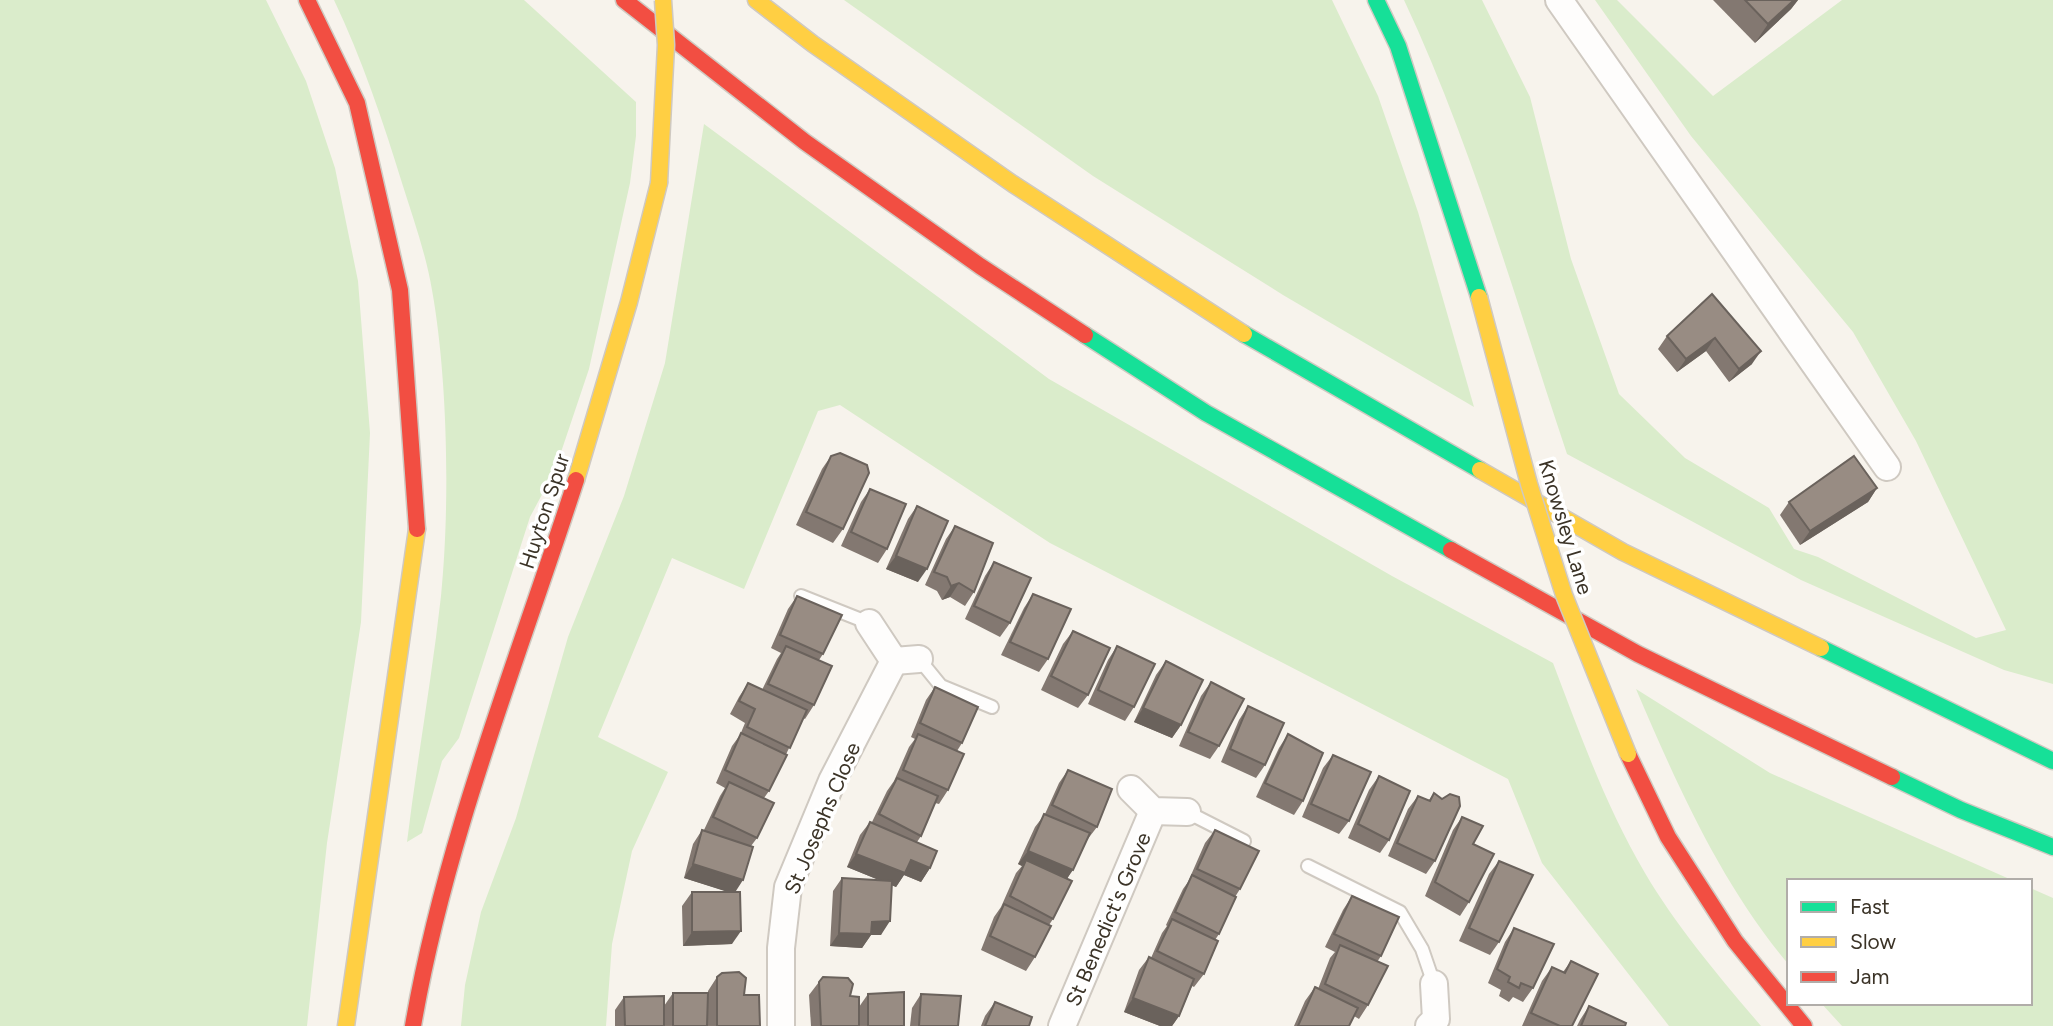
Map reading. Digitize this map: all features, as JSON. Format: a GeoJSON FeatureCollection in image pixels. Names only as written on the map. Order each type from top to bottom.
{"type":"FeatureCollection","features":[{"type":"Feature","properties":{"kind":"main road"},"geometry":{"type":"LineString","coordinates":[[307,0],[357,103],[400,290],[418,537],[346,1026]]}},
{"type":"Feature","properties":{"kind":"main road"},"geometry":{"type":"LineString","coordinates":[[624,0],[805,142],[980,266],[1206,413],[1638,654],[1961,810],[2053,847]]}},
{"type":"Feature","properties":{"kind":"main road","name":"Huyton Spur"},"geometry":{"type":"LineString","coordinates":[[412,1026],[421,971],[477,779],[584,459],[640,264],[659,183],[666,45],[663,0]]}},
{"type":"Feature","properties":{"kind":"main road"},"geometry":{"type":"LineString","coordinates":[[756,0],[813,44],[1013,184],[1234,328],[1623,552],[2053,761]]}},
{"type":"Feature","properties":{"kind":"main road","name":"Knowsley Lane"},"geometry":{"type":"LineString","coordinates":[[1376,0],[1398,46],[1479,297],[1529,484],[1563,595],[1628,754],[1668,836],[1735,941],[1804,1026]]}},
{"type":"Feature","properties":{"kind":"street"},"geometry":{"type":"LineString","coordinates":[[1559,0],[1887,467]]}},
{"type":"Feature","properties":{"kind":"street"},"geometry":{"type":"LineString","coordinates":[[869,623],[907,660]]}},
{"type":"Feature","properties":{"kind":"street","name":"St Josephs Close"},"geometry":{"type":"LineString","coordinates":[[781,1026],[781,948],[788,887],[832,782],[907,660]]}},
{"type":"Feature","properties":{"kind":"street","name":"St Benedict's Grove"},"geometry":{"type":"LineString","coordinates":[[1130,789],[1153,811],[1187,811]]}},
{"type":"Feature","properties":{"kind":"street","name":"St Benedict's Grove"},"geometry":{"type":"LineString","coordinates":[[1062,1026],[1153,811]]}},
{"type":"Feature","properties":{"kind":"street"},"geometry":{"type":"LineString","coordinates":[[1434,984],[1437,1024]]}},
{"type":"Feature","properties":{"kind":"lane"},"geometry":{"type":"LineString","coordinates":[[801,596],[869,623]]}},
{"type":"Feature","properties":{"kind":"lane"},"geometry":{"type":"LineString","coordinates":[[907,660],[940,686],[992,707]]}},
{"type":"Feature","properties":{"kind":"lane"},"geometry":{"type":"LineString","coordinates":[[1187,811],[1244,841]]}},
{"type":"Feature","properties":{"kind":"lane"},"geometry":{"type":"LineString","coordinates":[[1308,866],[1400,912],[1422,949],[1434,984]]}},
{"type":"Feature","properties":{"kind":"green space"},"geometry":{"type":"Polygon","coordinates":[[[0,0],[266,0],[306,81],[335,168],[358,281],[370,433],[361,622],[327,843],[307,1026],[0,1026],[0,0]]]}},
{"type":"Feature","properties":{"kind":"green space"},"geometry":{"type":"Polygon","coordinates":[[[334,0],[524,0],[636,102],[636,136],[630,183],[589,369],[555,470],[530,517],[459,738],[442,761],[422,833],[407,842],[444,561],[446,443],[441,363],[432,290],[419,236],[371,90],[334,0]]]}},
{"type":"Feature","properties":{"kind":"green space"},"geometry":{"type":"Polygon","coordinates":[[[844,0],[1332,0],[1378,96],[1418,212],[1474,407],[1283,295],[1093,176],[844,0]]]}},
{"type":"Feature","properties":{"kind":"green space"},"geometry":{"type":"Polygon","coordinates":[[[1404,0],[1482,0],[1530,97],[1571,259],[1619,394],[1685,458],[1769,508],[1794,549],[1818,557],[1976,638],[2006,630],[1916,441],[1853,332],[1691,136],[1595,0],[1617,0],[1713,96],[1842,0],[2053,0],[2053,684],[2004,670],[1801,580],[1567,454],[1472,167],[1404,0]]]}},
{"type":"Feature","properties":{"kind":"green space"},"geometry":{"type":"Polygon","coordinates":[[[704,124],[1049,379],[1392,576],[1553,663],[1606,796],[1645,873],[1685,932],[1761,1026],[1669,1026],[1542,863],[1508,779],[1050,543],[840,405],[818,411],[744,589],[672,558],[598,737],[668,772],[632,851],[612,944],[606,1026],[461,1026],[465,985],[481,912],[516,818],[568,637],[624,496],[665,363],[704,124]]]}},
{"type":"Feature","properties":{"kind":"green space"},"geometry":{"type":"Polygon","coordinates":[[[1636,689],[1770,773],[2009,879],[1787,879],[1787,962],[1742,901],[1702,833],[1636,689]]]}},
{"type":"Feature","properties":{"kind":"green space"},"geometry":{"type":"Polygon","coordinates":[[[2032,889],[2053,898],[2053,1026],[1842,1026],[1823,1005],[2032,1005],[2032,889]]]}},
{"type":"Feature","properties":{"kind":"building"},"geometry":{"type":"Polygon","coordinates":[[[1745,0],[1794,0],[1768,24],[1745,0]]]}},
{"type":"Feature","properties":{"kind":"building"},"geometry":{"type":"Polygon","coordinates":[[[1712,294],[1761,351],[1739,369],[1715,338],[1686,359],[1667,336],[1712,294]]]}},
{"type":"Feature","properties":{"kind":"building"},"geometry":{"type":"Polygon","coordinates":[[[840,453],[867,465],[869,473],[843,529],[806,512],[831,456],[840,453]]]}},
{"type":"Feature","properties":{"kind":"building"},"geometry":{"type":"Polygon","coordinates":[[[1854,456],[1877,488],[1810,531],[1789,502],[1854,456]]]}},
{"type":"Feature","properties":{"kind":"building"},"geometry":{"type":"Polygon","coordinates":[[[870,489],[906,504],[887,549],[851,532],[870,489]]]}},
{"type":"Feature","properties":{"kind":"building"},"geometry":{"type":"Polygon","coordinates":[[[917,506],[948,521],[927,569],[896,556],[917,506]]]}},
{"type":"Feature","properties":{"kind":"building"},"geometry":{"type":"Polygon","coordinates":[[[955,526],[993,543],[974,592],[959,583],[951,586],[947,577],[934,572],[955,526]]]}},
{"type":"Feature","properties":{"kind":"building"},"geometry":{"type":"Polygon","coordinates":[[[994,562],[1031,578],[1010,623],[974,606],[994,562]]]}},
{"type":"Feature","properties":{"kind":"building"},"geometry":{"type":"Polygon","coordinates":[[[1033,594],[1071,609],[1048,659],[1010,642],[1033,594]]]}},
{"type":"Feature","properties":{"kind":"building"},"geometry":{"type":"Polygon","coordinates":[[[797,596],[842,615],[823,654],[780,635],[797,596]]]}},
{"type":"Feature","properties":{"kind":"building"},"geometry":{"type":"Polygon","coordinates":[[[1073,631],[1110,648],[1088,695],[1051,676],[1073,631]]]}},
{"type":"Feature","properties":{"kind":"building"},"geometry":{"type":"Polygon","coordinates":[[[786,646],[832,666],[814,705],[768,684],[786,646]]]}},
{"type":"Feature","properties":{"kind":"building"},"geometry":{"type":"Polygon","coordinates":[[[1117,646],[1155,664],[1134,707],[1098,690],[1117,646]]]}},
{"type":"Feature","properties":{"kind":"building"},"geometry":{"type":"Polygon","coordinates":[[[1166,661],[1203,680],[1181,725],[1143,708],[1166,661]]]}},
{"type":"Feature","properties":{"kind":"building"},"geometry":{"type":"Polygon","coordinates":[[[1211,682],[1244,699],[1219,746],[1188,732],[1211,682]]]}},
{"type":"Feature","properties":{"kind":"building"},"geometry":{"type":"Polygon","coordinates":[[[748,683],[807,710],[790,748],[747,727],[755,709],[739,701],[748,683]]]}},
{"type":"Feature","properties":{"kind":"building"},"geometry":{"type":"Polygon","coordinates":[[[935,687],[978,707],[962,743],[920,723],[935,687]]]}},
{"type":"Feature","properties":{"kind":"building"},"geometry":{"type":"Polygon","coordinates":[[[1248,706],[1284,723],[1265,765],[1230,749],[1248,706]]]}},
{"type":"Feature","properties":{"kind":"building"},"geometry":{"type":"Polygon","coordinates":[[[741,733],[787,755],[769,791],[725,770],[741,733]]]}},
{"type":"Feature","properties":{"kind":"building"},"geometry":{"type":"Polygon","coordinates":[[[918,734],[964,754],[948,790],[903,770],[918,734]]]}},
{"type":"Feature","properties":{"kind":"building"},"geometry":{"type":"Polygon","coordinates":[[[1288,734],[1323,753],[1303,801],[1265,783],[1288,734]]]}},
{"type":"Feature","properties":{"kind":"building"},"geometry":{"type":"Polygon","coordinates":[[[1333,755],[1371,772],[1349,821],[1311,804],[1333,755]]]}},
{"type":"Feature","properties":{"kind":"building"},"geometry":{"type":"Polygon","coordinates":[[[1068,770],[1112,789],[1097,827],[1052,805],[1068,770]]]}},
{"type":"Feature","properties":{"kind":"building"},"geometry":{"type":"Polygon","coordinates":[[[1379,776],[1410,791],[1389,840],[1358,824],[1379,776]]]}},
{"type":"Feature","properties":{"kind":"building"},"geometry":{"type":"Polygon","coordinates":[[[897,778],[938,796],[921,836],[879,814],[897,778]]]}},
{"type":"Feature","properties":{"kind":"building"},"geometry":{"type":"Polygon","coordinates":[[[729,782],[774,803],[757,838],[713,817],[729,782]]]}},
{"type":"Feature","properties":{"kind":"building"},"geometry":{"type":"Polygon","coordinates":[[[1434,793],[1442,799],[1450,794],[1459,797],[1460,806],[1435,861],[1397,843],[1418,796],[1430,801],[1434,793]]]}},
{"type":"Feature","properties":{"kind":"building"},"geometry":{"type":"Polygon","coordinates":[[[1044,814],[1090,833],[1073,870],[1028,851],[1044,814]]]}},
{"type":"Feature","properties":{"kind":"building"},"geometry":{"type":"Polygon","coordinates":[[[1462,817],[1483,826],[1473,844],[1494,854],[1469,902],[1435,882],[1462,817]]]}},
{"type":"Feature","properties":{"kind":"building"},"geometry":{"type":"Polygon","coordinates":[[[870,822],[937,851],[930,868],[911,860],[905,873],[856,854],[870,822]]]}},
{"type":"Feature","properties":{"kind":"building"},"geometry":{"type":"Polygon","coordinates":[[[702,830],[753,847],[743,880],[693,864],[702,830]]]}},
{"type":"Feature","properties":{"kind":"building"},"geometry":{"type":"Polygon","coordinates":[[[1215,830],[1259,851],[1240,889],[1197,869],[1215,830]]]}},
{"type":"Feature","properties":{"kind":"building"},"geometry":{"type":"Polygon","coordinates":[[[1026,860],[1072,881],[1053,919],[1010,896],[1026,860]]]}},
{"type":"Feature","properties":{"kind":"building"},"geometry":{"type":"Polygon","coordinates":[[[1499,861],[1533,875],[1499,942],[1469,928],[1499,861]]]}},
{"type":"Feature","properties":{"kind":"building"},"geometry":{"type":"Polygon","coordinates":[[[1192,875],[1236,897],[1219,934],[1175,912],[1192,875]]]}},
{"type":"Feature","properties":{"kind":"building"},"geometry":{"type":"Polygon","coordinates":[[[842,878],[892,881],[890,921],[872,922],[871,934],[839,933],[842,878]]]}},
{"type":"Feature","properties":{"kind":"building"},"geometry":{"type":"Polygon","coordinates":[[[692,892],[740,892],[741,931],[692,932],[692,892]]]}},
{"type":"Feature","properties":{"kind":"building"},"geometry":{"type":"Polygon","coordinates":[[[1352,896],[1399,917],[1381,956],[1334,934],[1352,896]]]}},
{"type":"Feature","properties":{"kind":"building"},"geometry":{"type":"Polygon","coordinates":[[[1004,904],[1051,926],[1035,957],[990,936],[1004,904]]]}},
{"type":"Feature","properties":{"kind":"building"},"geometry":{"type":"Polygon","coordinates":[[[1172,919],[1218,941],[1204,974],[1157,951],[1172,919]]]}},
{"type":"Feature","properties":{"kind":"building"},"geometry":{"type":"Polygon","coordinates":[[[1514,928],[1554,944],[1533,988],[1521,983],[1519,988],[1508,982],[1510,977],[1497,969],[1514,928]]]}},
{"type":"Feature","properties":{"kind":"building"},"geometry":{"type":"Polygon","coordinates":[[[1340,945],[1388,966],[1368,1005],[1325,984],[1340,945]]]}},
{"type":"Feature","properties":{"kind":"building"},"geometry":{"type":"Polygon","coordinates":[[[1149,957],[1194,979],[1179,1016],[1133,998],[1149,957]]]}},
{"type":"Feature","properties":{"kind":"building"},"geometry":{"type":"Polygon","coordinates":[[[1571,961],[1598,974],[1572,1026],[1560,1026],[1531,1013],[1552,967],[1565,973],[1571,961]]]}},
{"type":"Feature","properties":{"kind":"building"},"geometry":{"type":"Polygon","coordinates":[[[739,972],[746,978],[744,995],[759,995],[760,1026],[717,1026],[717,977],[722,973],[739,972]]]}},
{"type":"Feature","properties":{"kind":"building"},"geometry":{"type":"Polygon","coordinates":[[[823,977],[848,978],[853,984],[850,996],[859,997],[859,1026],[821,1026],[819,982],[823,977]]]}},
{"type":"Feature","properties":{"kind":"building"},"geometry":{"type":"Polygon","coordinates":[[[1315,987],[1358,1008],[1349,1026],[1298,1026],[1315,987]]]}},
{"type":"Feature","properties":{"kind":"building"},"geometry":{"type":"Polygon","coordinates":[[[904,992],[904,1026],[868,1026],[868,994],[904,992]]]}},
{"type":"Feature","properties":{"kind":"building"},"geometry":{"type":"Polygon","coordinates":[[[673,993],[708,993],[707,1026],[673,1026],[673,993]]]}},
{"type":"Feature","properties":{"kind":"building"},"geometry":{"type":"Polygon","coordinates":[[[921,994],[961,996],[958,1026],[919,1026],[921,994]]]}},
{"type":"Feature","properties":{"kind":"building"},"geometry":{"type":"Polygon","coordinates":[[[664,996],[664,1026],[625,1026],[624,997],[664,996]]]}},
{"type":"Feature","properties":{"kind":"building"},"geometry":{"type":"Polygon","coordinates":[[[995,1002],[1032,1017],[1029,1026],[985,1026],[995,1002]]]}},
{"type":"Feature","properties":{"kind":"building"},"geometry":{"type":"Polygon","coordinates":[[[1589,1006],[1626,1023],[1625,1026],[1581,1026],[1589,1006]]]}},
{"type":"Feature","properties":{"kind":"traffic: fast"},"geometry":{"type":"LineString","coordinates":[[1376,0],[1398,46],[1479,297]]}},
{"type":"Feature","properties":{"kind":"traffic: fast"},"geometry":{"type":"LineString","coordinates":[[1244,334],[1480,470]]}},
{"type":"Feature","properties":{"kind":"traffic: fast"},"geometry":{"type":"LineString","coordinates":[[1085,335],[1206,413],[1451,550]]}},
{"type":"Feature","properties":{"kind":"traffic: fast"},"geometry":{"type":"LineString","coordinates":[[1821,648],[2053,761]]}},
{"type":"Feature","properties":{"kind":"traffic: fast"},"geometry":{"type":"LineString","coordinates":[[1892,777],[1961,810],[2053,847]]}},
{"type":"Feature","properties":{"kind":"traffic: slow"},"geometry":{"type":"LineString","coordinates":[[659,183],[666,45],[663,0]]}},
{"type":"Feature","properties":{"kind":"traffic: slow"},"geometry":{"type":"LineString","coordinates":[[756,0],[813,44],[1013,184],[1244,334]]}},
{"type":"Feature","properties":{"kind":"traffic: slow"},"geometry":{"type":"LineString","coordinates":[[576,480],[629,302],[659,183]]}},
{"type":"Feature","properties":{"kind":"traffic: slow"},"geometry":{"type":"LineString","coordinates":[[1479,297],[1529,484],[1564,595],[1628,754]]}},
{"type":"Feature","properties":{"kind":"traffic: slow"},"geometry":{"type":"LineString","coordinates":[[1480,470],[1623,552],[1821,648]]}},
{"type":"Feature","properties":{"kind":"traffic: slow"},"geometry":{"type":"LineString","coordinates":[[346,1026],[417,529]]}},
{"type":"Feature","properties":{"kind":"traffic: jam"},"geometry":{"type":"LineString","coordinates":[[307,0],[357,103],[400,290],[417,529]]}},
{"type":"Feature","properties":{"kind":"traffic: jam"},"geometry":{"type":"LineString","coordinates":[[624,0],[805,142],[980,266],[1085,335]]}},
{"type":"Feature","properties":{"kind":"traffic: jam"},"geometry":{"type":"LineString","coordinates":[[413,1026],[427,956],[463,819],[576,480]]}},
{"type":"Feature","properties":{"kind":"traffic: jam"},"geometry":{"type":"LineString","coordinates":[[1451,550],[1638,654],[1892,777]]}},
{"type":"Feature","properties":{"kind":"traffic: jam"},"geometry":{"type":"LineString","coordinates":[[1628,754],[1668,837],[1735,941],[1804,1026]]}}]}
